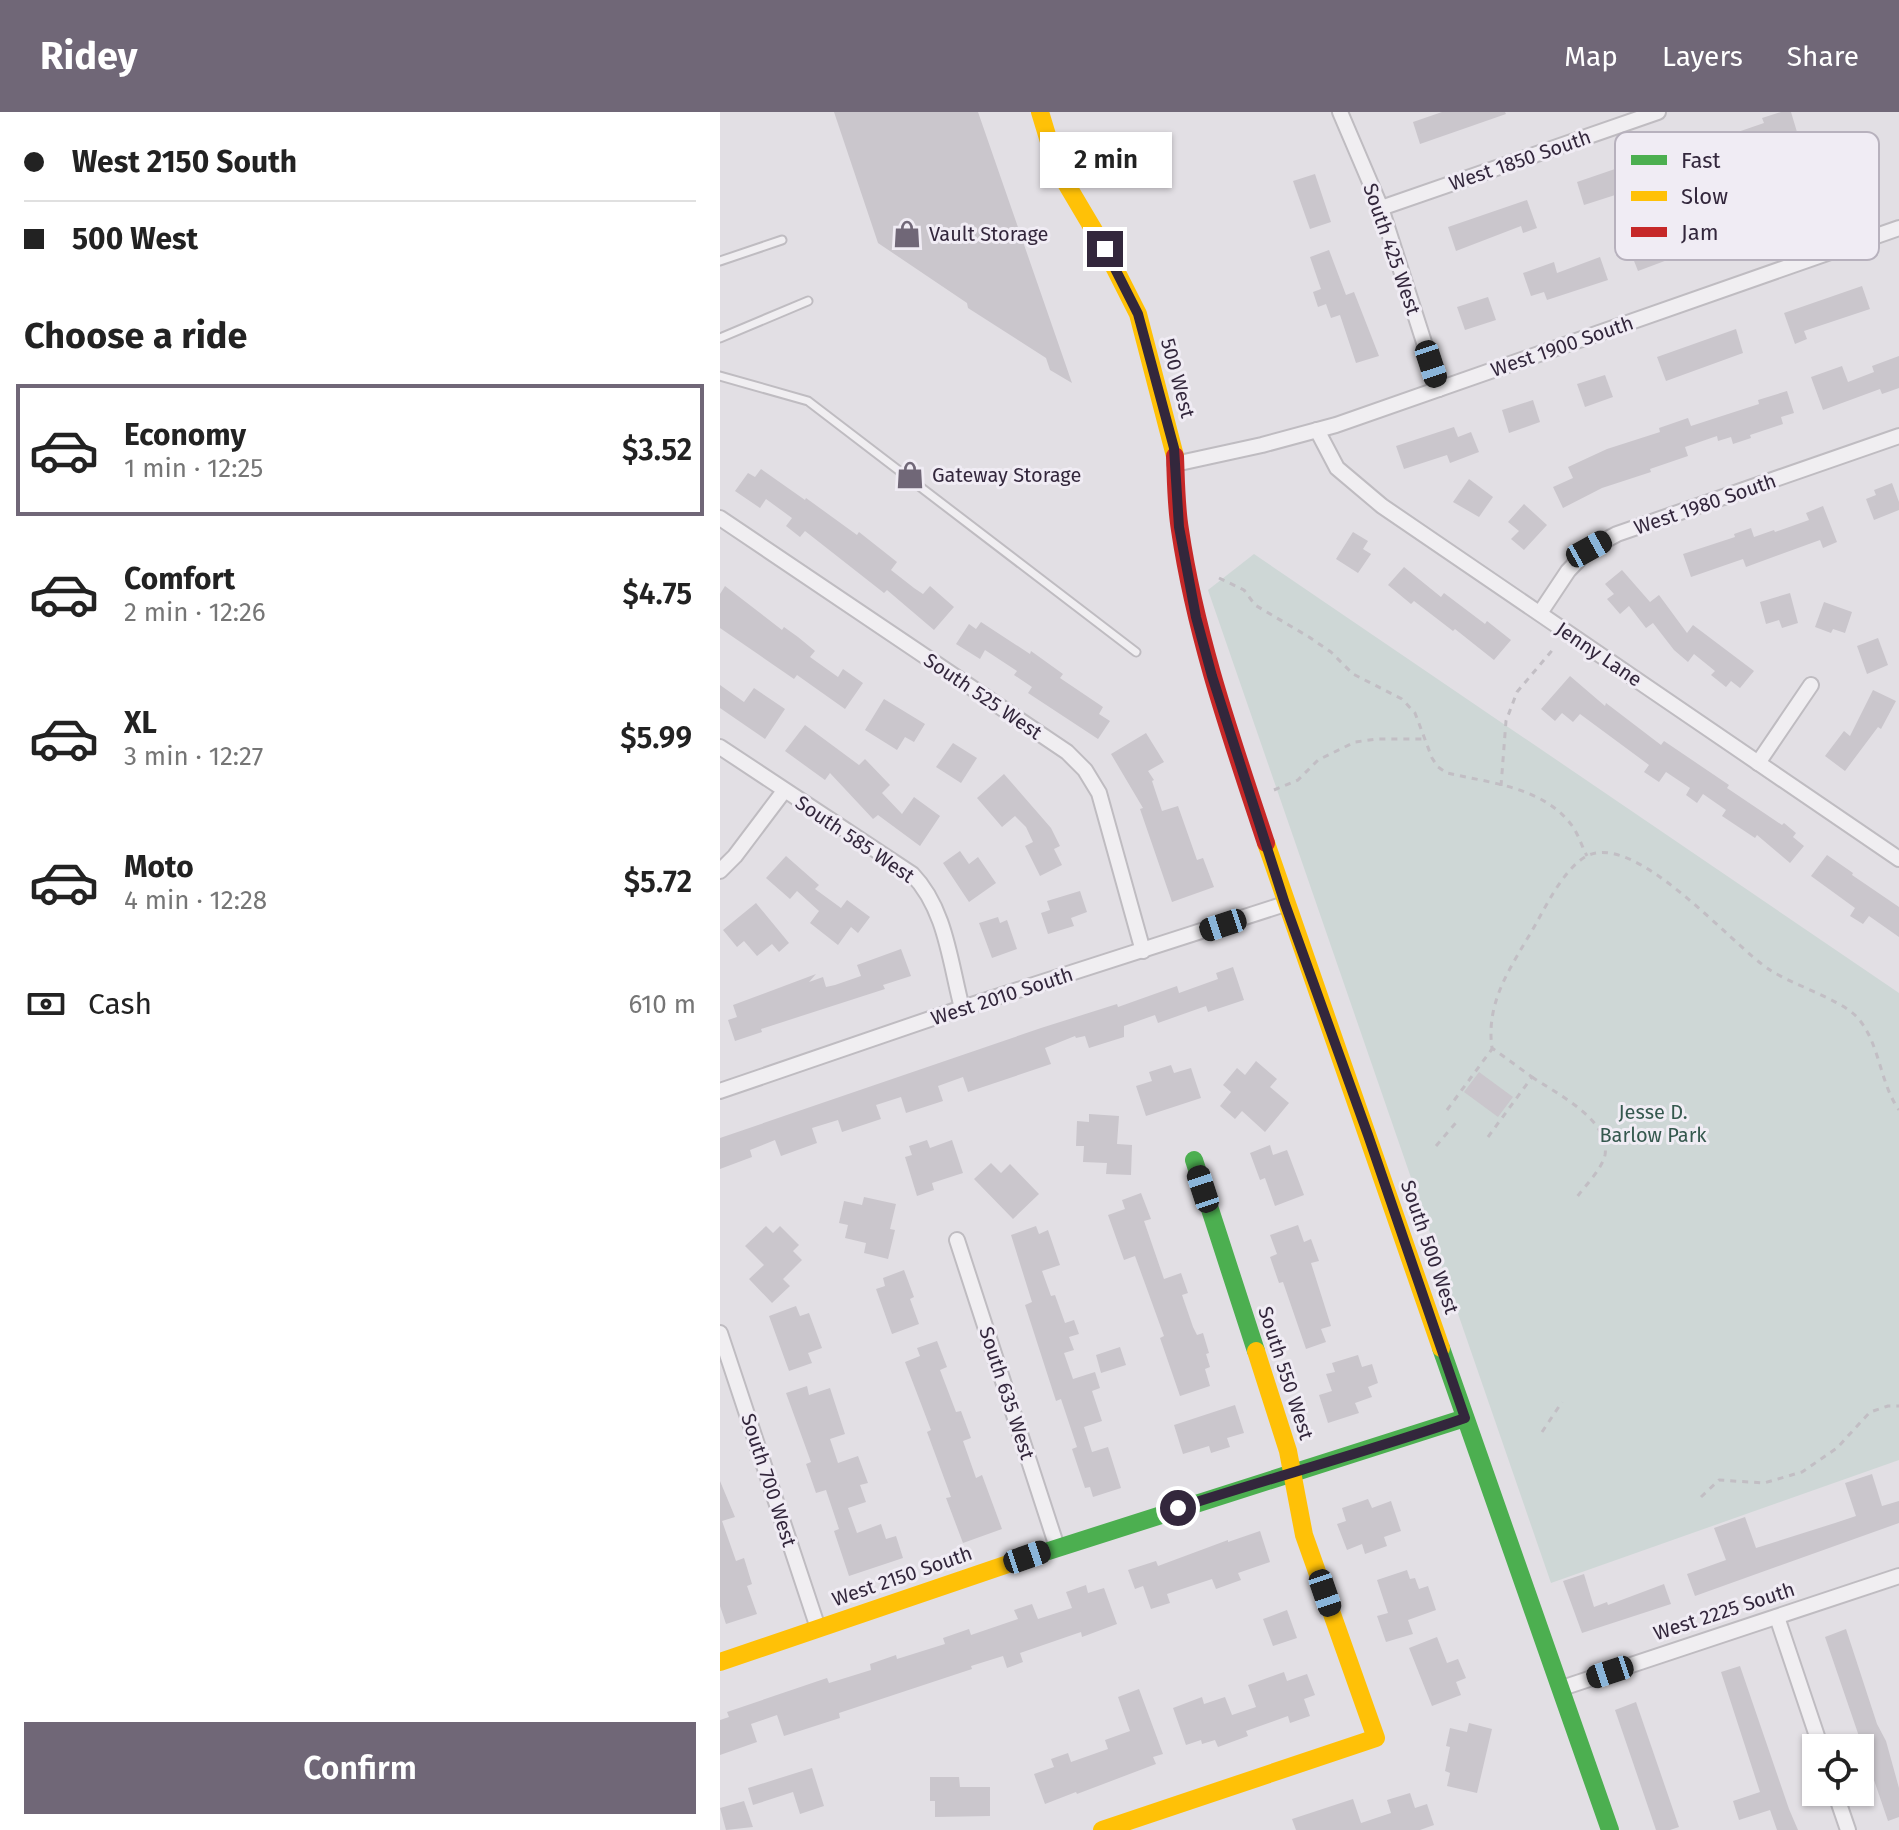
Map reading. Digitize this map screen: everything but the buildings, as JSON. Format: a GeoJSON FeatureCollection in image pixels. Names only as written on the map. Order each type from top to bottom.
{"type":"FeatureCollection","features":[{"type":"Feature","properties":{"kind":"street","name":"500 West"},"geometry":{"type":"LineString","coordinates":[[1040,112],[1057,168],[1105,249],[1138,314],[1174,448],[1179,527],[1196,617],[1212,676]]}},
{"type":"Feature","properties":{"kind":"street","name":"South 425 West"},"geometry":{"type":"LineString","coordinates":[[1340,112],[1381,208],[1439,389]]}},
{"type":"Feature","properties":{"kind":"street","name":"West 1850 South"},"geometry":{"type":"LineString","coordinates":[[1381,208],[1658,112]]}},
{"type":"Feature","properties":{"kind":"street","name":"West 1900 South"},"geometry":{"type":"LineString","coordinates":[[1879,235],[1899,228]]}},
{"type":"Feature","properties":{"kind":"street","name":"West 1900 South"},"geometry":{"type":"LineString","coordinates":[[1175,464],[1317,430],[1808,260]]}},
{"type":"Feature","properties":{"kind":"street","name":"Jenny Lane"},"geometry":{"type":"LineString","coordinates":[[1317,430],[1337,468],[1382,506],[1899,859]]}},
{"type":"Feature","properties":{"kind":"street","name":"West 1980 South"},"geometry":{"type":"LineString","coordinates":[[1540,613],[1568,571],[1589,549],[1617,534],[1899,436]]}},
{"type":"Feature","properties":{"kind":"street","name":"South 525 West"},"geometry":{"type":"LineString","coordinates":[[720,518],[1067,752],[1085,770],[1099,793],[1143,951]]}},
{"type":"Feature","properties":{"kind":"street","name":"South 500 West"},"geometry":{"type":"LineString","coordinates":[[1212,676],[1285,904],[1610,1830]]}},
{"type":"Feature","properties":{"kind":"street"},"geometry":{"type":"LineString","coordinates":[[1758,763],[1811,685]]}},
{"type":"Feature","properties":{"kind":"street","name":"South 585 West"},"geometry":{"type":"LineString","coordinates":[[720,747],[912,874],[924,886],[935,905],[962,1008]]}},
{"type":"Feature","properties":{"kind":"street"},"geometry":{"type":"LineString","coordinates":[[720,871],[784,791]]}},
{"type":"Feature","properties":{"kind":"street","name":"West 2010 South"},"geometry":{"type":"LineString","coordinates":[[720,1091],[962,1008],[1285,904]]}},
{"type":"Feature","properties":{"kind":"street","name":"South 550 West"},"geometry":{"type":"LineString","coordinates":[[1102,1830],[1376,1738],[1304,1535],[1294,1470],[1194,1160]]}},
{"type":"Feature","properties":{"kind":"street","name":"South 635 West"},"geometry":{"type":"LineString","coordinates":[[957,1240],[1057,1547]]}},
{"type":"Feature","properties":{"kind":"street","name":"South 700 West"},"geometry":{"type":"LineString","coordinates":[[720,1333],[818,1628]]}},
{"type":"Feature","properties":{"kind":"street","name":"West 2150 South"},"geometry":{"type":"LineString","coordinates":[[720,1662],[1057,1547],[1465,1418]]}},
{"type":"Feature","properties":{"kind":"street","name":"West 2225 South"},"geometry":{"type":"LineString","coordinates":[[1562,1688],[1899,1576]]}},
{"type":"Feature","properties":{"kind":"street"},"geometry":{"type":"LineString","coordinates":[[1777,1617],[1816,1734]]}},
{"type":"Feature","properties":{"kind":"street"},"geometry":{"type":"LineString","coordinates":[[1840,1806],[1848,1830]]}},
{"type":"Feature","properties":{"kind":"lane"},"geometry":{"type":"LineString","coordinates":[[720,261],[782,240]]}},
{"type":"Feature","properties":{"kind":"lane"},"geometry":{"type":"LineString","coordinates":[[720,338],[808,301]]}},
{"type":"Feature","properties":{"kind":"lane"},"geometry":{"type":"LineString","coordinates":[[720,376],[808,401],[1136,652]]}},
{"type":"Feature","properties":{"kind":"path"},"geometry":{"type":"LineString","coordinates":[[1219,578],[1244,590],[1255,605],[1331,652],[1353,674],[1402,699],[1415,713],[1438,767],[1447,773],[1544,799],[1574,828],[1587,856]]}},
{"type":"Feature","properties":{"kind":"path"},"geometry":{"type":"LineString","coordinates":[[1501,786],[1506,721],[1517,692],[1555,647]]}},
{"type":"Feature","properties":{"kind":"path"},"geometry":{"type":"LineString","coordinates":[[1274,790],[1298,780],[1318,760],[1355,742],[1425,739]]}},
{"type":"Feature","properties":{"kind":"path"},"geometry":{"type":"LineString","coordinates":[[1577,1197],[1605,1158],[1605,1135],[1590,1118],[1492,1048],[1489,1032],[1493,1002],[1545,907],[1572,869],[1587,856],[1605,852],[1619,854],[1640,864],[1698,906],[1770,971],[1855,1014],[1867,1033],[1899,1110]]}},
{"type":"Feature","properties":{"kind":"path"},"geometry":{"type":"LineString","coordinates":[[1447,1110],[1492,1048]]}},
{"type":"Feature","properties":{"kind":"path"},"geometry":{"type":"LineString","coordinates":[[1488,1137],[1532,1077]]}},
{"type":"Feature","properties":{"kind":"path"},"geometry":{"type":"LineString","coordinates":[[1436,1146],[1459,1119]]}},
{"type":"Feature","properties":{"kind":"path"},"geometry":{"type":"LineString","coordinates":[[1542,1432],[1562,1402]]}},
{"type":"Feature","properties":{"kind":"path"},"geometry":{"type":"LineString","coordinates":[[1701,1497],[1719,1480],[1764,1483],[1802,1472],[1837,1448],[1870,1412],[1899,1406]]}},
{"type":"Feature","properties":{"kind":"green space","name":"Jesse D. Barlow Park"},"geometry":{"type":"Polygon","coordinates":[[[1254,554],[1899,993],[1899,1460],[1551,1583],[1208,590],[1254,554]]]}},
{"type":"Feature","properties":{"kind":"traffic: fast"},"geometry":{"type":"LineString","coordinates":[[1194,1160],[1256,1351]]}},
{"type":"Feature","properties":{"kind":"traffic: fast"},"geometry":{"type":"LineString","coordinates":[[1441,1348],[1610,1830]]}},
{"type":"Feature","properties":{"kind":"traffic: fast"},"geometry":{"type":"LineString","coordinates":[[1011,1563],[1465,1418]]}},
{"type":"Feature","properties":{"kind":"traffic: slow"},"geometry":{"type":"LineString","coordinates":[[1040,112],[1057,168],[1105,249],[1138,314],[1175,456]]}},
{"type":"Feature","properties":{"kind":"traffic: slow"},"geometry":{"type":"LineString","coordinates":[[1266,843],[1441,1348]]}},
{"type":"Feature","properties":{"kind":"traffic: slow"},"geometry":{"type":"LineString","coordinates":[[1102,1830],[1376,1738],[1304,1535],[1288,1451],[1256,1351]]}},
{"type":"Feature","properties":{"kind":"traffic: slow"},"geometry":{"type":"LineString","coordinates":[[720,1662],[1011,1563]]}},
{"type":"Feature","properties":{"kind":"traffic: jam"},"geometry":{"type":"LineString","coordinates":[[1175,456],[1179,521],[1195,610],[1216,688],[1266,843]]}},
{"type":"Feature","properties":{"kind":"place","name":"Vault Storage"},"geometry":{"type":"Point","coordinates":[907,234]}},
{"type":"Feature","properties":{"kind":"place","name":"Gateway Storage"},"geometry":{"type":"Point","coordinates":[910,475]}},
{"type":"Feature","properties":{"kind":"route"},"geometry":{"type":"LineString","coordinates":[[1105,249],[1138,314],[1174,448],[1179,527],[1196,617],[1212,676],[1285,904],[1465,1418],[1359,1454],[1294,1470],[1178,1508]]}}]}
